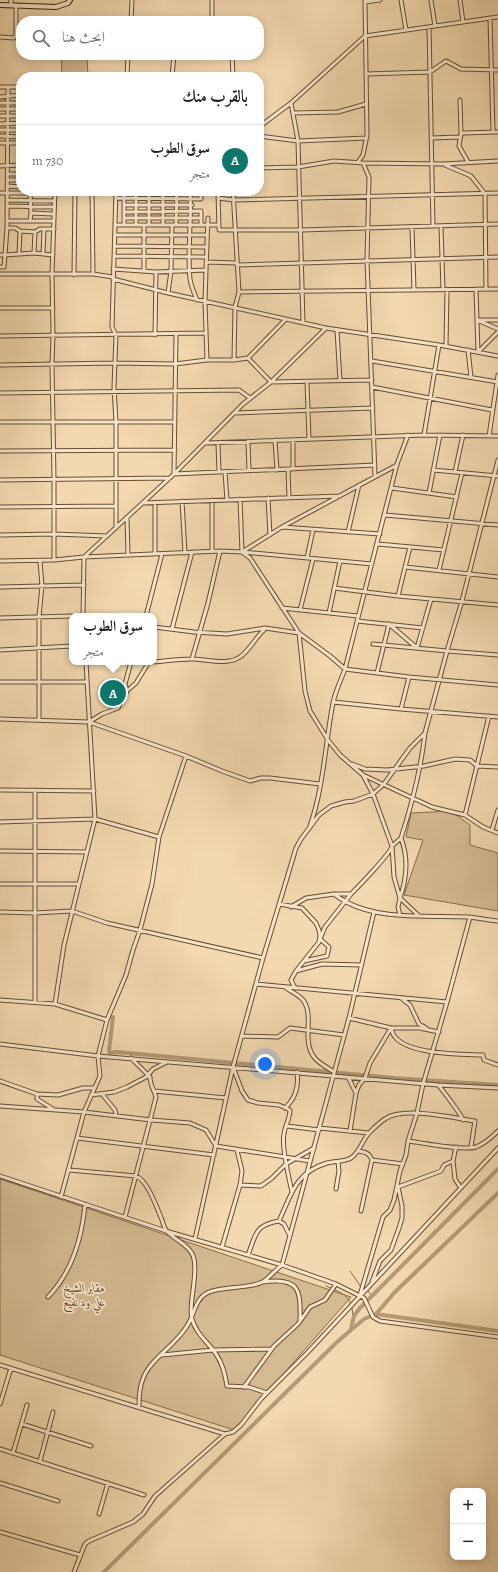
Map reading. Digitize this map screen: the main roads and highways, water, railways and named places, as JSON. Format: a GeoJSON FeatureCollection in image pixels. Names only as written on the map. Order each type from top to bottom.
{"type":"FeatureCollection","features":[{"type":"Feature","properties":{"kind":"waterway"},"geometry":{"type":"LineString","coordinates":[[113,1017],[110,1053],[117,1052],[394,1078],[498,1085]]}},
{"type":"Feature","properties":{"kind":"waterway"},"geometry":{"type":"LineString","coordinates":[[351,1329],[354,1316],[359,1309],[498,1169]]}},
{"type":"Feature","properties":{"kind":"waterway"},"geometry":{"type":"LineString","coordinates":[[376,1314],[395,1292],[498,1193]]}},
{"type":"Feature","properties":{"kind":"waterway"},"geometry":{"type":"LineString","coordinates":[[350,1271],[361,1287]]}},
{"type":"Feature","properties":{"kind":"waterway"},"geometry":{"type":"LineString","coordinates":[[326,1286],[345,1295],[350,1301],[351,1305]]}},
{"type":"Feature","properties":{"kind":"waterway"},"geometry":{"type":"LineString","coordinates":[[367,1290],[372,1296]]}},
{"type":"Feature","properties":{"kind":"waterway"},"geometry":{"type":"LineString","coordinates":[[352,1308],[353,1317]]}},
{"type":"Feature","properties":{"kind":"waterway"},"geometry":{"type":"LineString","coordinates":[[104,1572],[337,1342],[364,1319],[376,1314],[498,1331]]}},
{"type":"Feature","properties":{"kind":"place","name":"سوق الطوب"},"geometry":{"type":"Point","coordinates":[113,693]}},
{"type":"Feature","properties":{"kind":"park label","name":"مقابر الشيخ علي ود نفيع"},"geometry":{"type":"Point","coordinates":[84,1295]}}]}
